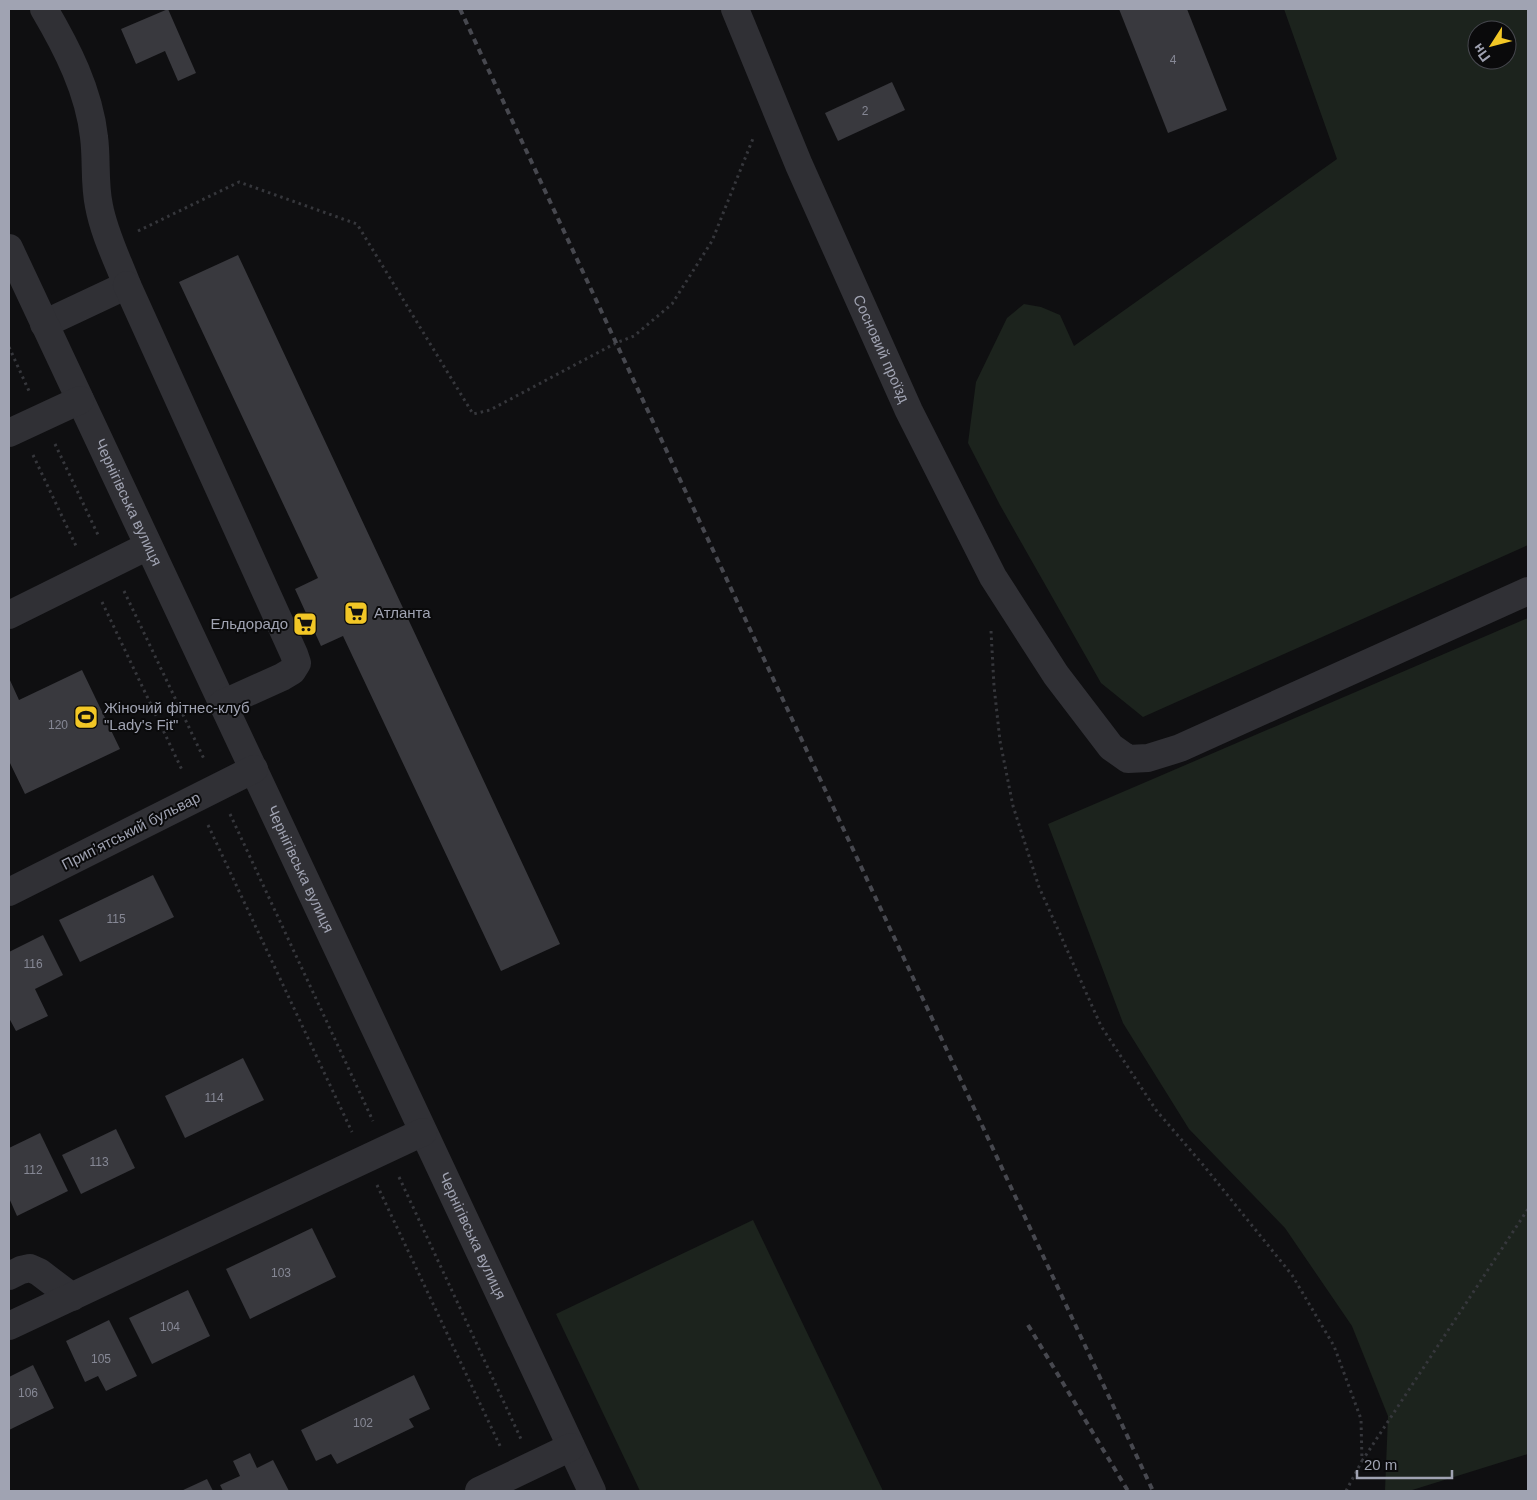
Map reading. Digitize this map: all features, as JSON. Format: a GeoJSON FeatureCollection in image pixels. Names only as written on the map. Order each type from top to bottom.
{"type":"FeatureCollection","features":[{"type":"Feature","properties":{"kind":"street"},"geometry":{"type":"LineString","coordinates":[[44,9],[63,42],[78,74],[90,112],[94,135],[98,204],[111,244],[297,663],[292,671],[282,677],[222,704]]}},
{"type":"Feature","properties":{"kind":"street","name":"Сосновий проїзд"},"geometry":{"type":"LineString","coordinates":[[734,9],[799,165],[909,411],[993,577],[1056,675],[1111,747],[1128,758],[1148,758],[1180,748],[1528,591]]}},
{"type":"Feature","properties":{"kind":"street","name":"Чернігівська вулиця"},"geometry":{"type":"LineString","coordinates":[[9,248],[592,1491]]}},
{"type":"Feature","properties":{"kind":"street"},"geometry":{"type":"LineString","coordinates":[[44,324],[128,285]]}},
{"type":"Feature","properties":{"kind":"street"},"geometry":{"type":"LineString","coordinates":[[24,426],[80,400]]}},
{"type":"Feature","properties":{"kind":"street"},"geometry":{"type":"LineString","coordinates":[[9,615],[148,546]]}},
{"type":"Feature","properties":{"kind":"street","name":"Припʼятський бульвар"},"geometry":{"type":"LineString","coordinates":[[9,892],[254,769]]}},
{"type":"Feature","properties":{"kind":"street"},"geometry":{"type":"LineString","coordinates":[[9,1326],[423,1132]]}},
{"type":"Feature","properties":{"kind":"street"},"geometry":{"type":"LineString","coordinates":[[9,1276],[30,1268],[39,1272],[72,1297]]}},
{"type":"Feature","properties":{"kind":"street"},"geometry":{"type":"LineString","coordinates":[[479,1491],[571,1447]]}},
{"type":"Feature","properties":{"kind":"path"},"geometry":{"type":"LineString","coordinates":[[111,244],[239,182],[356,224],[473,414],[490,410],[616,343],[634,336],[672,304],[712,241],[770,95]]}},
{"type":"Feature","properties":{"kind":"path"},"geometry":{"type":"LineString","coordinates":[[9,347],[24,426],[101,570],[523,1470]]}},
{"type":"Feature","properties":{"kind":"path"},"geometry":{"type":"LineString","coordinates":[[24,426],[101,570],[523,1470]]}},
{"type":"Feature","properties":{"kind":"path"},"geometry":{"type":"LineString","coordinates":[[991,628],[994,686],[1000,741],[1013,806],[1039,887],[1101,1026],[1156,1110],[1292,1275],[1334,1346],[1361,1419],[1362,1461]]}},
{"type":"Feature","properties":{"kind":"path"},"geometry":{"type":"LineString","coordinates":[[1346,1491],[1362,1461],[1528,1210]]}},
{"type":"Feature","properties":{"kind":"shaded area"},"geometry":{"type":"Polygon","coordinates":[[[1284,9],[1528,9],[1528,545],[1143,717],[1101,683],[1000,505],[968,443],[976,382],[1007,318],[1024,304],[1041,307],[1060,315],[1074,346],[1337,159],[1284,9]]]}},
{"type":"Feature","properties":{"kind":"shaded area"},"geometry":{"type":"Polygon","coordinates":[[[1528,618],[1528,1454],[1409,1491],[1385,1491],[1388,1416],[1352,1326],[1285,1228],[1189,1129],[1123,1023],[1048,824],[1528,618]]]}},
{"type":"Feature","properties":{"kind":"shaded area"},"geometry":{"type":"Polygon","coordinates":[[[753,1220],[883,1491],[640,1491],[556,1314],[753,1220]]]}},
{"type":"Feature","properties":{"kind":"building"},"geometry":{"type":"Polygon","coordinates":[[[168,9],[196,73],[178,81],[165,51],[136,64],[121,29],[168,9]]]}},
{"type":"Feature","properties":{"kind":"building"},"geometry":{"type":"Polygon","coordinates":[[[1119,9],[1187,9],[1227,110],[1168,133],[1119,9]]]}},
{"type":"Feature","properties":{"kind":"building"},"geometry":{"type":"Polygon","coordinates":[[[892,82],[905,110],[838,141],[825,113],[892,82]]]}},
{"type":"Feature","properties":{"kind":"building","name":"Атланта"},"geometry":{"type":"Polygon","coordinates":[[[238,255],[560,944],[501,971],[343,636],[321,646],[295,589],[318,578],[179,282],[238,255]]]}},
{"type":"Feature","properties":{"kind":"building"},"geometry":{"type":"Polygon","coordinates":[[[82,670],[120,749],[25,794],[9,761],[9,678],[19,700],[82,670]]]}},
{"type":"Feature","properties":{"kind":"building"},"geometry":{"type":"Polygon","coordinates":[[[153,875],[174,917],[80,962],[59,920],[153,875]]]}},
{"type":"Feature","properties":{"kind":"building"},"geometry":{"type":"Polygon","coordinates":[[[43,935],[63,975],[35,989],[48,1016],[16,1031],[9,1018],[9,952],[43,935]]]}},
{"type":"Feature","properties":{"kind":"building"},"geometry":{"type":"Polygon","coordinates":[[[243,1058],[264,1100],[185,1138],[165,1096],[243,1058]]]}},
{"type":"Feature","properties":{"kind":"building"},"geometry":{"type":"Polygon","coordinates":[[[116,1129],[135,1168],[81,1194],[62,1155],[116,1129]]]}},
{"type":"Feature","properties":{"kind":"building"},"geometry":{"type":"Polygon","coordinates":[[[40,1133],[68,1191],[17,1216],[9,1198],[9,1148],[40,1133]]]}},
{"type":"Feature","properties":{"kind":"building"},"geometry":{"type":"Polygon","coordinates":[[[312,1228],[336,1277],[250,1319],[226,1269],[312,1228]]]}},
{"type":"Feature","properties":{"kind":"building"},"geometry":{"type":"Polygon","coordinates":[[[188,1290],[210,1336],[152,1364],[129,1318],[188,1290]]]}},
{"type":"Feature","properties":{"kind":"building"},"geometry":{"type":"Polygon","coordinates":[[[109,1320],[137,1376],[106,1391],[98,1376],[85,1382],[66,1341],[109,1320]]]}},
{"type":"Feature","properties":{"kind":"building"},"geometry":{"type":"Polygon","coordinates":[[[33,1365],[54,1408],[9,1430],[9,1377],[33,1365]]]}},
{"type":"Feature","properties":{"kind":"building"},"geometry":{"type":"Polygon","coordinates":[[[414,1375],[430,1409],[409,1419],[414,1427],[337,1464],[331,1454],[316,1461],[301,1430],[414,1375]]]}},
{"type":"Feature","properties":{"kind":"building"},"geometry":{"type":"Polygon","coordinates":[[[250,1453],[257,1468],[273,1460],[289,1491],[223,1491],[220,1485],[240,1476],[233,1461],[250,1453]]]}},
{"type":"Feature","properties":{"kind":"building"},"geometry":{"type":"Polygon","coordinates":[[[207,1479],[213,1491],[181,1491],[207,1479]]]}},
{"type":"Feature","properties":{"kind":"railway"},"geometry":{"type":"LineString","coordinates":[[460,9],[1153,1491]]}},
{"type":"Feature","properties":{"kind":"railway"},"geometry":{"type":"LineString","coordinates":[[1028,1325],[1128,1491]]}},
{"type":"Feature","properties":{"kind":"place","name":"Атланта"},"geometry":{"type":"Point","coordinates":[356,613]}},
{"type":"Feature","properties":{"kind":"place","name":"Ельдорадо"},"geometry":{"type":"Point","coordinates":[305,624]}},
{"type":"Feature","properties":{"kind":"place","name":"Жіночий фітнес-клуб \"Lady's Fit\""},"geometry":{"type":"Point","coordinates":[86,717]}}]}
